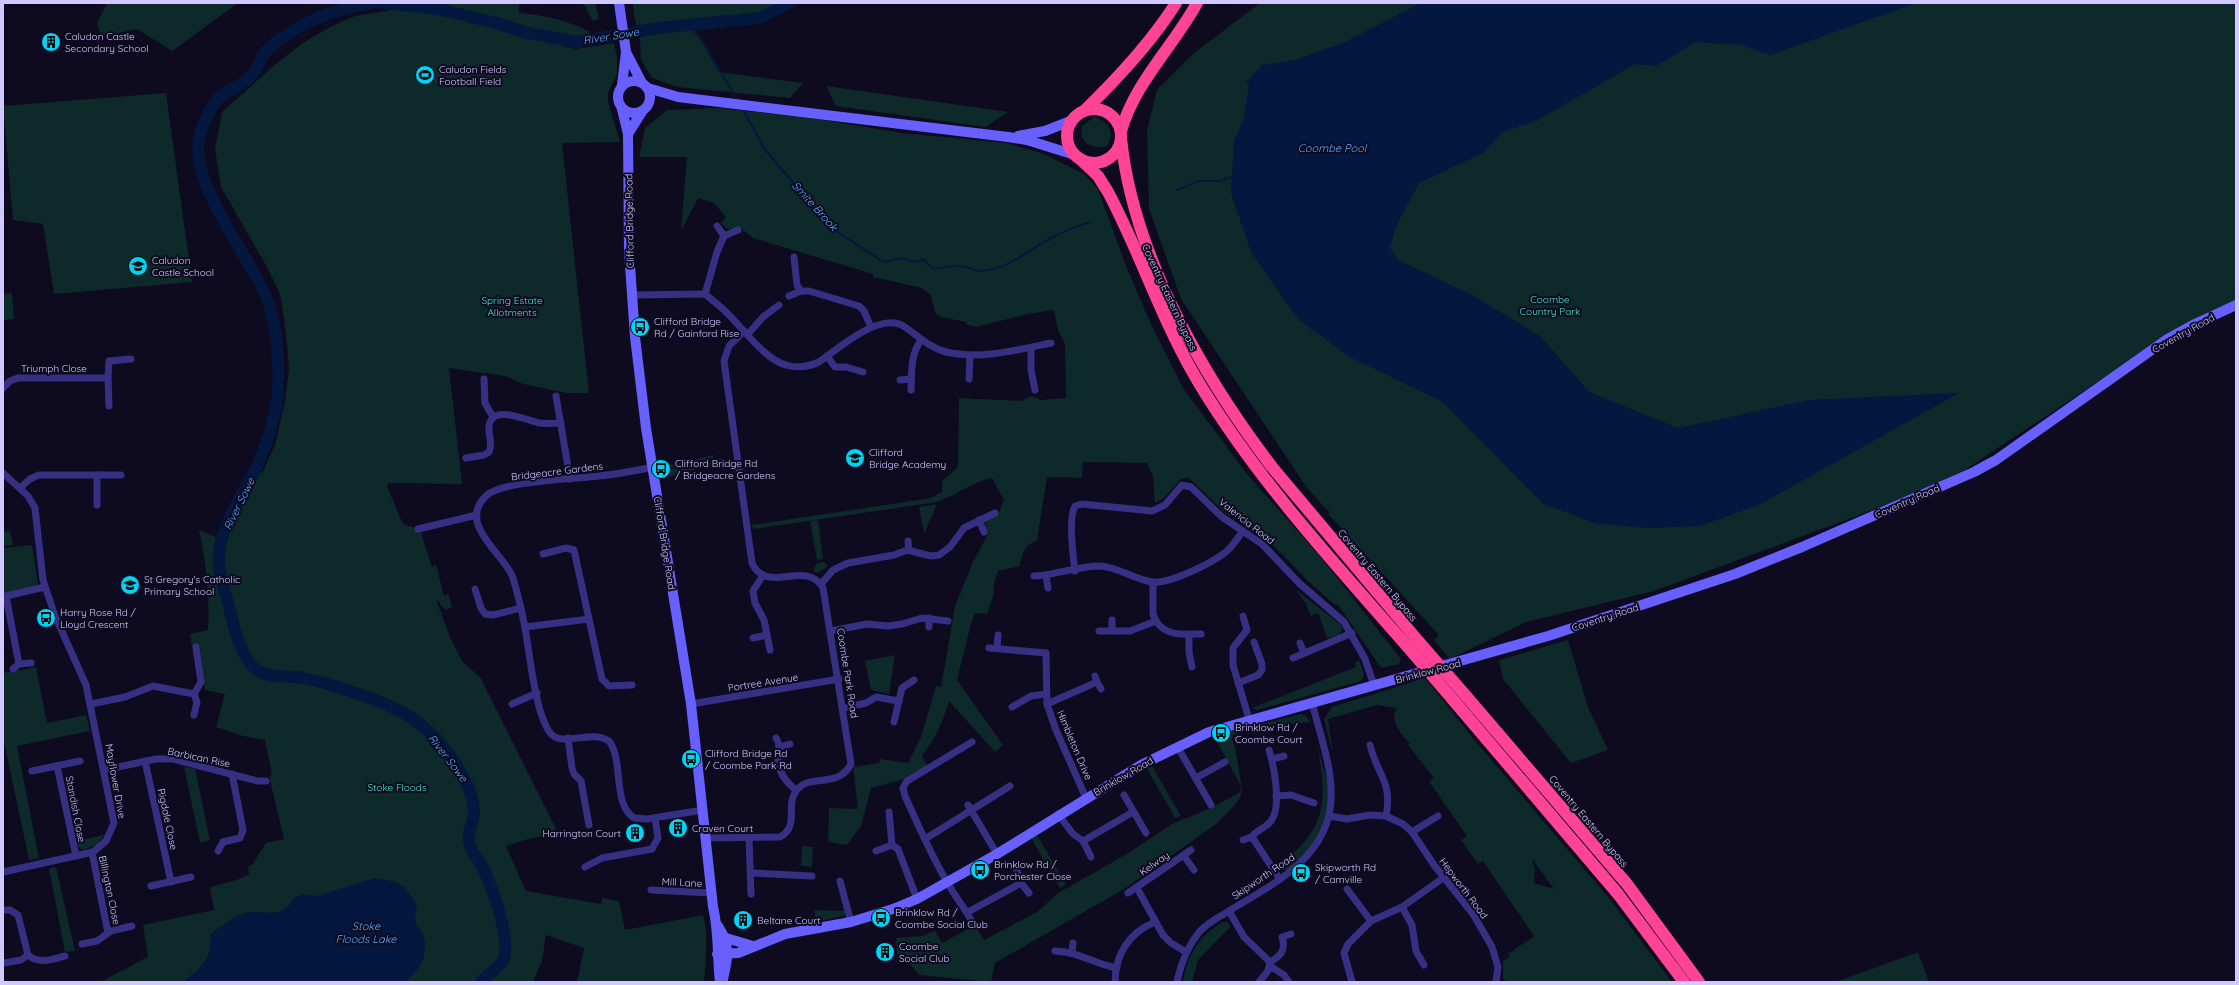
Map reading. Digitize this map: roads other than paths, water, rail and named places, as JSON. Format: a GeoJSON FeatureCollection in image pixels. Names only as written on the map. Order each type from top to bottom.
{"type":"FeatureCollection","features":[{"type":"Feature","properties":{"kind":"highway"},"geometry":{"type":"LineString","coordinates":[[1084,111],[1097,109],[1105,112],[1116,120],[1121,135],[1117,151],[1106,160],[1093,163],[1077,157],[1070,148],[1067,138],[1068,130],[1073,120],[1119,76],[1154,34],[1176,3]]}},
{"type":"Feature","properties":{"kind":"highway","name":"Coventry Eastern Bypass"},"geometry":{"type":"LineString","coordinates":[[1197,3],[1141,86],[1130,105],[1121,135],[1128,181],[1150,252],[1170,302],[1201,363],[1249,437],[1272,467],[1419,642],[1627,884],[1699,982]]}},
{"type":"Feature","properties":{"kind":"highway","name":"Coventry Eastern Bypass"},"geometry":{"type":"LineString","coordinates":[[1077,157],[1098,176],[1108,192],[1172,334],[1202,388],[1232,434],[1288,506],[1618,894],[1684,982]]}},
{"type":"Feature","properties":{"kind":"main road"},"geometry":{"type":"LineString","coordinates":[[619,3],[623,21],[626,52],[622,85],[617,96],[622,109],[632,113],[646,108],[658,101],[678,97]]}},
{"type":"Feature","properties":{"kind":"main road"},"geometry":{"type":"LineString","coordinates":[[626,52],[650,98],[646,108],[628,134]]}},
{"type":"Feature","properties":{"kind":"main road"},"geometry":{"type":"LineString","coordinates":[[622,85],[632,80],[678,97],[1027,140],[1077,157]]}},
{"type":"Feature","properties":{"kind":"main road","name":"Clifford Bridge Road"},"geometry":{"type":"LineString","coordinates":[[622,109],[628,134],[628,210],[632,295],[640,384],[691,704],[712,893],[718,926],[717,954],[721,982]]}},
{"type":"Feature","properties":{"kind":"main road"},"geometry":{"type":"LineString","coordinates":[[1008,137],[1039,132],[1073,120]]}},
{"type":"Feature","properties":{"kind":"main road","name":"Coventry Road"},"geometry":{"type":"LineString","coordinates":[[1548,636],[1735,574],[1842,530],[1974,472],[2029,439],[2166,340],[2195,324],[2236,305]]}},
{"type":"Feature","properties":{"kind":"main road","name":"Brinklow Road"},"geometry":{"type":"LineString","coordinates":[[717,954],[728,955],[738,953],[785,934],[851,922],[893,909],[917,899],[997,854],[1058,814],[1177,746],[1209,732],[1250,719],[1462,662],[1548,636]]}},
{"type":"Feature","properties":{"kind":"main road","name":"Clifford Bridge Road"},"geometry":{"type":"LineString","coordinates":[[718,926],[726,938],[728,955],[721,982]]}},
{"type":"Feature","properties":{"kind":"main road"},"geometry":{"type":"LineString","coordinates":[[726,938],[753,946]]}},
{"type":"Feature","properties":{"kind":"street"},"geometry":{"type":"LineString","coordinates":[[717,226],[724,236]]}},
{"type":"Feature","properties":{"kind":"street"},"geometry":{"type":"LineString","coordinates":[[705,294],[717,252],[724,236],[738,230]]}},
{"type":"Feature","properties":{"kind":"street"},"geometry":{"type":"LineString","coordinates":[[794,258],[796,280],[801,291]]}},
{"type":"Feature","properties":{"kind":"street"},"geometry":{"type":"LineString","coordinates":[[789,296],[801,291],[809,291],[859,306],[864,311],[870,327]]}},
{"type":"Feature","properties":{"kind":"street"},"geometry":{"type":"LineString","coordinates":[[632,295],[705,294],[726,311],[773,360],[785,365],[811,366],[870,327],[897,323],[936,349],[970,356],[1051,344]]}},
{"type":"Feature","properties":{"kind":"street"},"geometry":{"type":"LineString","coordinates":[[779,305],[729,346],[724,361],[752,563],[755,570],[762,576],[774,579],[806,575],[821,584],[839,566],[894,555],[909,550],[931,556],[939,555],[950,547],[964,528],[995,513]]}},
{"type":"Feature","properties":{"kind":"street"},"geometry":{"type":"LineString","coordinates":[[911,390],[912,361],[915,349],[922,340]]}},
{"type":"Feature","properties":{"kind":"street"},"geometry":{"type":"LineString","coordinates":[[1031,348],[1031,370],[1036,390]]}},
{"type":"Feature","properties":{"kind":"street"},"geometry":{"type":"LineString","coordinates":[[827,356],[835,367],[846,367],[863,372]]}},
{"type":"Feature","properties":{"kind":"street"},"geometry":{"type":"LineString","coordinates":[[969,380],[970,356]]}},
{"type":"Feature","properties":{"kind":"street"},"geometry":{"type":"LineString","coordinates":[[109,406],[109,361],[131,359]]}},
{"type":"Feature","properties":{"kind":"street","name":"Triumph Close"},"geometry":{"type":"LineString","coordinates":[[3,388],[10,381],[18,378],[108,378]]}},
{"type":"Feature","properties":{"kind":"street"},"geometry":{"type":"LineString","coordinates":[[900,380],[911,379]]}},
{"type":"Feature","properties":{"kind":"street"},"geometry":{"type":"LineString","coordinates":[[484,380],[485,403],[494,417]]}},
{"type":"Feature","properties":{"kind":"street"},"geometry":{"type":"LineString","coordinates":[[556,396],[570,479]]}},
{"type":"Feature","properties":{"kind":"street"},"geometry":{"type":"LineString","coordinates":[[494,417],[507,415],[540,423],[561,422]]}},
{"type":"Feature","properties":{"kind":"street"},"geometry":{"type":"LineString","coordinates":[[466,458],[484,456],[489,452],[491,443],[489,426],[494,417]]}},
{"type":"Feature","properties":{"kind":"street","name":"Bridgeacre Gardens"},"geometry":{"type":"LineString","coordinates":[[477,515],[482,501],[495,490],[536,482],[570,479],[653,467]]}},
{"type":"Feature","properties":{"kind":"street","name":"Mayflower Drive"},"geometry":{"type":"LineString","coordinates":[[3,473],[30,498],[34,508],[41,570],[45,587],[55,616],[81,672],[91,707],[114,816],[113,827],[104,844],[92,852],[3,872]]}},
{"type":"Feature","properties":{"kind":"street"},"geometry":{"type":"LineString","coordinates":[[20,488],[30,479],[39,475],[121,475]]}},
{"type":"Feature","properties":{"kind":"street"},"geometry":{"type":"LineString","coordinates":[[97,476],[97,505]]}},
{"type":"Feature","properties":{"kind":"street","name":"Valencia Road"},"geometry":{"type":"LineString","coordinates":[[1075,571],[1072,513],[1075,506],[1152,511],[1165,505],[1182,486],[1186,485],[1191,487],[1222,517],[1269,550],[1299,583],[1340,617],[1352,633],[1365,659],[1374,685]]}},
{"type":"Feature","properties":{"kind":"street"},"geometry":{"type":"LineString","coordinates":[[418,529],[477,515],[479,528],[487,543],[510,572],[521,608],[537,693],[544,718],[550,732],[555,737],[568,738],[596,736],[609,741],[613,747],[626,811],[638,819],[655,818],[703,810]]}},
{"type":"Feature","properties":{"kind":"street"},"geometry":{"type":"LineString","coordinates":[[979,520],[984,532]]}},
{"type":"Feature","properties":{"kind":"street"},"geometry":{"type":"LineString","coordinates":[[1034,576],[1075,571],[1099,566],[1112,567],[1153,582],[1165,580],[1199,567],[1229,549],[1242,532]]}},
{"type":"Feature","properties":{"kind":"street"},"geometry":{"type":"LineString","coordinates":[[908,541],[909,550]]}},
{"type":"Feature","properties":{"kind":"street"},"geometry":{"type":"LineString","coordinates":[[543,554],[566,548],[574,550],[600,675],[604,682],[612,686],[632,685]]}},
{"type":"Feature","properties":{"kind":"street"},"geometry":{"type":"LineString","coordinates":[[1046,575],[1048,588]]}},
{"type":"Feature","properties":{"kind":"street"},"geometry":{"type":"LineString","coordinates":[[762,576],[755,585],[753,591],[755,603],[764,620],[770,650]]}},
{"type":"Feature","properties":{"kind":"street"},"geometry":{"type":"LineString","coordinates":[[1153,582],[1153,614],[1156,621],[1165,631],[1172,633],[1201,634]]}},
{"type":"Feature","properties":{"kind":"street","name":"Coombe Park Road"},"geometry":{"type":"LineString","coordinates":[[796,790],[807,783],[836,779],[847,771],[851,764],[852,757],[831,631],[824,592],[821,584]]}},
{"type":"Feature","properties":{"kind":"street"},"geometry":{"type":"LineString","coordinates":[[19,664],[4,596],[45,587]]}},
{"type":"Feature","properties":{"kind":"street"},"geometry":{"type":"LineString","coordinates":[[475,589],[481,608],[485,614],[493,615],[521,608]]}},
{"type":"Feature","properties":{"kind":"street"},"geometry":{"type":"LineString","coordinates":[[1243,616],[1247,630],[1233,648],[1234,665],[1238,683],[1250,719]]}},
{"type":"Feature","properties":{"kind":"street"},"geometry":{"type":"LineString","coordinates":[[929,627],[930,618]]}},
{"type":"Feature","properties":{"kind":"street"},"geometry":{"type":"LineString","coordinates":[[831,631],[867,624],[900,624],[915,619],[930,618],[948,621]]}},
{"type":"Feature","properties":{"kind":"street"},"geometry":{"type":"LineString","coordinates":[[525,627],[589,619]]}},
{"type":"Feature","properties":{"kind":"street"},"geometry":{"type":"LineString","coordinates":[[1112,620],[1112,631]]}},
{"type":"Feature","properties":{"kind":"street"},"geometry":{"type":"LineString","coordinates":[[1099,632],[1137,629],[1156,621]]}},
{"type":"Feature","properties":{"kind":"street"},"geometry":{"type":"LineString","coordinates":[[1293,658],[1352,633]]}},
{"type":"Feature","properties":{"kind":"street"},"geometry":{"type":"LineString","coordinates":[[1189,634],[1189,652],[1192,667]]}},
{"type":"Feature","properties":{"kind":"street"},"geometry":{"type":"LineString","coordinates":[[753,638],[767,635]]}},
{"type":"Feature","properties":{"kind":"street"},"geometry":{"type":"LineString","coordinates":[[997,648],[998,635]]}},
{"type":"Feature","properties":{"kind":"street"},"geometry":{"type":"LineString","coordinates":[[1238,683],[1258,674],[1262,670],[1262,664],[1254,642]]}},
{"type":"Feature","properties":{"kind":"street"},"geometry":{"type":"LineString","coordinates":[[1300,643],[1304,653]]}},
{"type":"Feature","properties":{"kind":"street"},"geometry":{"type":"LineString","coordinates":[[194,694],[201,682],[196,647]]}},
{"type":"Feature","properties":{"kind":"street","name":"Himbleton Drive"},"geometry":{"type":"LineString","coordinates":[[989,648],[1046,653],[1047,704],[1056,730],[1086,798]]}},
{"type":"Feature","properties":{"kind":"street"},"geometry":{"type":"LineString","coordinates":[[13,669],[19,664],[31,663]]}},
{"type":"Feature","properties":{"kind":"street","name":"Portree Avenue"},"geometry":{"type":"LineString","coordinates":[[691,704],[839,679]]}},
{"type":"Feature","properties":{"kind":"street"},"geometry":{"type":"LineString","coordinates":[[1047,704],[1096,679],[1101,689]]}},
{"type":"Feature","properties":{"kind":"street"},"geometry":{"type":"LineString","coordinates":[[894,722],[902,688],[914,680]]}},
{"type":"Feature","properties":{"kind":"street"},"geometry":{"type":"LineString","coordinates":[[91,707],[125,697],[153,686],[194,694]]}},
{"type":"Feature","properties":{"kind":"street"},"geometry":{"type":"LineString","coordinates":[[512,704],[537,693]]}},
{"type":"Feature","properties":{"kind":"street"},"geometry":{"type":"LineString","coordinates":[[194,694],[197,702],[194,715]]}},
{"type":"Feature","properties":{"kind":"street"},"geometry":{"type":"LineString","coordinates":[[1012,707],[1031,696],[1046,694]]}},
{"type":"Feature","properties":{"kind":"street"},"geometry":{"type":"LineString","coordinates":[[844,708],[866,703],[876,697],[899,701]]}},
{"type":"Feature","properties":{"kind":"street","name":"Skipworth Road"},"geometry":{"type":"LineString","coordinates":[[1178,982],[1186,952],[1202,930],[1295,868],[1316,847],[1322,836],[1329,816],[1331,782],[1312,702]]}},
{"type":"Feature","properties":{"kind":"street"},"geometry":{"type":"LineString","coordinates":[[568,738],[572,768],[574,774],[581,781],[589,825]]}},
{"type":"Feature","properties":{"kind":"street"},"geometry":{"type":"LineString","coordinates":[[706,838],[773,839],[785,835],[792,825],[792,801],[796,790],[782,776],[778,758],[780,747],[776,738]]}},
{"type":"Feature","properties":{"kind":"street"},"geometry":{"type":"LineString","coordinates":[[972,742],[907,781],[903,788],[905,796],[947,883],[968,912],[974,927]]}},
{"type":"Feature","properties":{"kind":"street"},"geometry":{"type":"LineString","coordinates":[[780,747],[790,744]]}},
{"type":"Feature","properties":{"kind":"street"},"geometry":{"type":"LineString","coordinates":[[1177,746],[1211,805]]}},
{"type":"Feature","properties":{"kind":"street"},"geometry":{"type":"LineString","coordinates":[[1363,752],[1370,748],[1388,790],[1389,801],[1386,816]]}},
{"type":"Feature","properties":{"kind":"street"},"geometry":{"type":"LineString","coordinates":[[1243,840],[1252,837],[1266,826],[1274,816],[1276,796],[1272,759],[1269,750]]}},
{"type":"Feature","properties":{"kind":"street"},"geometry":{"type":"LineString","coordinates":[[1272,759],[1284,756]]}},
{"type":"Feature","properties":{"kind":"street","name":"Barbican Rise"},"geometry":{"type":"LineString","coordinates":[[104,770],[145,761],[173,759],[266,781]]}},
{"type":"Feature","properties":{"kind":"street","name":"Standish Close"},"geometry":{"type":"LineString","coordinates":[[32,771],[80,761]]}},
{"type":"Feature","properties":{"kind":"street","name":"Rigdale Close"},"geometry":{"type":"LineString","coordinates":[[145,761],[171,882]]}},
{"type":"Feature","properties":{"kind":"street"},"geometry":{"type":"LineString","coordinates":[[1196,778],[1225,762]]}},
{"type":"Feature","properties":{"kind":"street","name":"Standish Close"},"geometry":{"type":"LineString","coordinates":[[57,766],[76,856]]}},
{"type":"Feature","properties":{"kind":"street"},"geometry":{"type":"LineString","coordinates":[[218,851],[223,842],[240,838],[243,830],[232,774]]}},
{"type":"Feature","properties":{"kind":"street"},"geometry":{"type":"LineString","coordinates":[[925,839],[970,808],[1010,786]]}},
{"type":"Feature","properties":{"kind":"street"},"geometry":{"type":"LineString","coordinates":[[1307,800],[1309,792]]}},
{"type":"Feature","properties":{"kind":"street"},"geometry":{"type":"LineString","coordinates":[[1124,795],[1146,833]]}},
{"type":"Feature","properties":{"kind":"street"},"geometry":{"type":"LineString","coordinates":[[1276,796],[1291,796],[1314,803]]}},
{"type":"Feature","properties":{"kind":"street"},"geometry":{"type":"LineString","coordinates":[[970,808],[997,854]]}},
{"type":"Feature","properties":{"kind":"street"},"geometry":{"type":"LineString","coordinates":[[889,812],[892,846]]}},
{"type":"Feature","properties":{"kind":"street"},"geometry":{"type":"LineString","coordinates":[[1083,840],[1133,812]]}},
{"type":"Feature","properties":{"kind":"street"},"geometry":{"type":"LineString","coordinates":[[1058,814],[1073,834],[1083,840],[1091,857]]}},
{"type":"Feature","properties":{"kind":"street","name":"Hepworth Road"},"geometry":{"type":"LineString","coordinates":[[1329,816],[1347,818],[1370,815],[1386,816],[1403,824],[1412,832],[1443,878],[1473,914],[1492,947],[1498,967],[1496,982]]}},
{"type":"Feature","properties":{"kind":"street"},"geometry":{"type":"LineString","coordinates":[[1412,832],[1438,816]]}},
{"type":"Feature","properties":{"kind":"street"},"geometry":{"type":"LineString","coordinates":[[585,867],[602,858],[652,849],[658,838],[655,818]]}},
{"type":"Feature","properties":{"kind":"street"},"geometry":{"type":"LineString","coordinates":[[1252,837],[1279,878]]}},
{"type":"Feature","properties":{"kind":"street"},"geometry":{"type":"LineString","coordinates":[[749,838],[748,860],[752,873],[751,894]]}},
{"type":"Feature","properties":{"kind":"street"},"geometry":{"type":"LineString","coordinates":[[876,851],[892,846],[898,849],[917,899]]}},
{"type":"Feature","properties":{"kind":"street","name":"Kelway"},"geometry":{"type":"LineString","coordinates":[[1128,893],[1191,850]]}},
{"type":"Feature","properties":{"kind":"street","name":"Billington Close"},"geometry":{"type":"LineString","coordinates":[[92,852],[108,933]]}},
{"type":"Feature","properties":{"kind":"street","name":"Kelway"},"geometry":{"type":"LineString","coordinates":[[1184,856],[1194,870]]}},
{"type":"Feature","properties":{"kind":"street"},"geometry":{"type":"LineString","coordinates":[[1017,871],[1021,883],[1029,893]]}},
{"type":"Feature","properties":{"kind":"street"},"geometry":{"type":"LineString","coordinates":[[752,873],[812,876]]}},
{"type":"Feature","properties":{"kind":"street"},"geometry":{"type":"LineString","coordinates":[[151,886],[192,877]]}},
{"type":"Feature","properties":{"kind":"street"},"geometry":{"type":"LineString","coordinates":[[1352,982],[1344,959],[1345,948],[1371,921],[1402,907],[1443,878]]}},
{"type":"Feature","properties":{"kind":"street"},"geometry":{"type":"LineString","coordinates":[[840,881],[851,922]]}},
{"type":"Feature","properties":{"kind":"street"},"geometry":{"type":"LineString","coordinates":[[968,912],[1021,883]]}},
{"type":"Feature","properties":{"kind":"street","name":"Kelway"},"geometry":{"type":"LineString","coordinates":[[1137,888],[1155,922],[1167,940],[1186,952]]}},
{"type":"Feature","properties":{"kind":"street"},"geometry":{"type":"LineString","coordinates":[[1359,889],[1350,892],[1371,921]]}},
{"type":"Feature","properties":{"kind":"street","name":"Mill Lane"},"geometry":{"type":"LineString","coordinates":[[651,890],[712,893]]}},
{"type":"Feature","properties":{"kind":"street"},"geometry":{"type":"LineString","coordinates":[[1402,907],[1412,925],[1413,944],[1419,963]]}},
{"type":"Feature","properties":{"kind":"street"},"geometry":{"type":"LineString","coordinates":[[3,910],[10,910],[18,915],[28,955],[33,960],[42,961],[65,956]]}},
{"type":"Feature","properties":{"kind":"street"},"geometry":{"type":"LineString","coordinates":[[1229,911],[1244,937],[1270,964],[1284,975],[1289,982]]}},
{"type":"Feature","properties":{"kind":"street"},"geometry":{"type":"LineString","coordinates":[[1116,982],[1117,968],[1123,950],[1131,936],[1139,929],[1155,922]]}},
{"type":"Feature","properties":{"kind":"street","name":"Billington Close"},"geometry":{"type":"LineString","coordinates":[[82,944],[97,941],[108,933],[132,926]]}},
{"type":"Feature","properties":{"kind":"street"},"geometry":{"type":"LineString","coordinates":[[1259,982],[1270,964],[1283,952],[1284,947],[1282,937],[1291,934]]}},
{"type":"Feature","properties":{"kind":"street"},"geometry":{"type":"LineString","coordinates":[[1072,952],[1073,943]]}},
{"type":"Feature","properties":{"kind":"street"},"geometry":{"type":"LineString","coordinates":[[1055,951],[1072,952],[1099,963],[1117,968]]}},
{"type":"Feature","properties":{"kind":"street"},"geometry":{"type":"LineString","coordinates":[[4,963],[21,960],[28,955]]}},
{"type":"Feature","properties":{"kind":"water","name":"Coombe Pool"},"geometry":{"type":"Polygon","coordinates":[[[1421,3],[1916,3],[1770,55],[1741,45],[1695,42],[1656,66],[1635,64],[1536,121],[1503,132],[1483,153],[1419,183],[1396,226],[1390,247],[1398,260],[1472,295],[1540,336],[1589,392],[1678,428],[1809,400],[1959,393],[1759,505],[1699,526],[1648,528],[1595,523],[1543,504],[1443,402],[1348,356],[1297,318],[1251,252],[1231,193],[1234,141],[1244,118],[1249,85],[1246,82],[1262,65],[1295,60],[1345,42],[1421,3]]]}},
{"type":"Feature","properties":{"kind":"water","name":"Stoke Floods Lake"},"geometry":{"type":"Polygon","coordinates":[[[374,878],[400,884],[408,891],[417,905],[415,915],[416,924],[423,933],[425,943],[424,958],[418,969],[406,982],[185,982],[185,980],[205,962],[210,950],[210,935],[233,918],[250,912],[278,912],[284,910],[290,905],[295,897],[304,894],[317,896],[374,878]]]}},
{"type":"Feature","properties":{"kind":"waterway","name":"River Sowe"},"geometry":{"type":"LineString","coordinates":[[373,3],[359,5],[318,18],[304,24],[280,39],[269,48],[251,76],[242,84],[217,99],[208,114],[200,135],[198,153],[202,172],[220,215],[264,292],[274,326],[278,362],[278,395],[271,427],[257,466],[231,514],[226,527],[219,553],[219,566],[221,580],[236,634],[242,650],[254,668],[265,674],[298,677],[339,688],[366,696],[400,711],[412,718],[424,728],[448,753],[457,767],[471,796],[474,810],[469,832],[470,846],[483,868],[496,900],[505,940],[503,960],[499,966],[481,982]]}},
{"type":"Feature","properties":{"kind":"waterway","name":"River Sowe"},"geometry":{"type":"LineString","coordinates":[[384,3],[438,9],[500,24],[524,32],[576,42],[658,28],[760,18],[790,3]]}},
{"type":"Feature","properties":{"kind":"waterway","name":"Smite Brook"},"geometry":{"type":"LineString","coordinates":[[690,26],[701,39],[738,101]]}},
{"type":"Feature","properties":{"kind":"waterway","name":"Smite Brook"},"geometry":{"type":"LineString","coordinates":[[742,108],[764,148],[815,209],[836,231],[884,262],[903,258],[915,262],[924,259],[928,264],[936,269],[962,266],[979,271],[991,270],[1009,263],[1061,233],[1091,222]]}},
{"type":"Feature","properties":{"kind":"waterway","name":"Smite Brook"},"geometry":{"type":"LineString","coordinates":[[1177,190],[1199,181],[1219,181],[1232,177]]}},
{"type":"Feature","properties":{"kind":"place","name":"Caludon Castle Secondary School"},"geometry":{"type":"Point","coordinates":[51,42]}},
{"type":"Feature","properties":{"kind":"place","name":"Caludon Fields Football Field"},"geometry":{"type":"Point","coordinates":[425,75]}},
{"type":"Feature","properties":{"kind":"place","name":"Caludon Castle School"},"geometry":{"type":"Point","coordinates":[138,266]}},
{"type":"Feature","properties":{"kind":"place","name":"Clifford Bridge Rd / Gainford Rise"},"geometry":{"type":"Point","coordinates":[640,327]}},
{"type":"Feature","properties":{"kind":"place","name":"Clifford Bridge Academy"},"geometry":{"type":"Point","coordinates":[855,458]}},
{"type":"Feature","properties":{"kind":"place","name":"Clifford Bridge Rd / Bridgeacre Gardens"},"geometry":{"type":"Point","coordinates":[661,469]}},
{"type":"Feature","properties":{"kind":"place","name":"St Gregory's Catholic Primary School"},"geometry":{"type":"Point","coordinates":[130,585]}},
{"type":"Feature","properties":{"kind":"place","name":"Harry Rose Rd / Lloyd Crescent"},"geometry":{"type":"Point","coordinates":[46,618]}},
{"type":"Feature","properties":{"kind":"place","name":"Brinklow Rd / Coombe Court"},"geometry":{"type":"Point","coordinates":[1221,733]}},
{"type":"Feature","properties":{"kind":"place","name":"Clifford Bridge Rd / Coombe Park Rd"},"geometry":{"type":"Point","coordinates":[691,759]}},
{"type":"Feature","properties":{"kind":"place","name":"Craven Court"},"geometry":{"type":"Point","coordinates":[678,828]}},
{"type":"Feature","properties":{"kind":"place","name":"Harrington Court"},"geometry":{"type":"Point","coordinates":[635,833]}},
{"type":"Feature","properties":{"kind":"place","name":"Brinklow Rd / Porchester Close"},"geometry":{"type":"Point","coordinates":[980,870]}},
{"type":"Feature","properties":{"kind":"place","name":"Skipworth Rd / Camville"},"geometry":{"type":"Point","coordinates":[1301,873]}},
{"type":"Feature","properties":{"kind":"place","name":"Brinklow Rd / Coombe Social Club"},"geometry":{"type":"Point","coordinates":[881,918]}},
{"type":"Feature","properties":{"kind":"place","name":"Beltane Court"},"geometry":{"type":"Point","coordinates":[743,920]}},
{"type":"Feature","properties":{"kind":"place","name":"Coombe Social Club"},"geometry":{"type":"Point","coordinates":[885,952]}},
{"type":"Feature","properties":{"kind":"park label","name":"Coombe Country Park"},"geometry":{"type":"Point","coordinates":[1550,304]}},
{"type":"Feature","properties":{"kind":"park label","name":"Spring Estate Allotments"},"geometry":{"type":"Point","coordinates":[512,306]}},
{"type":"Feature","properties":{"kind":"park label","name":"Stoke Floods"},"geometry":{"type":"Point","coordinates":[397,787]}}]}
